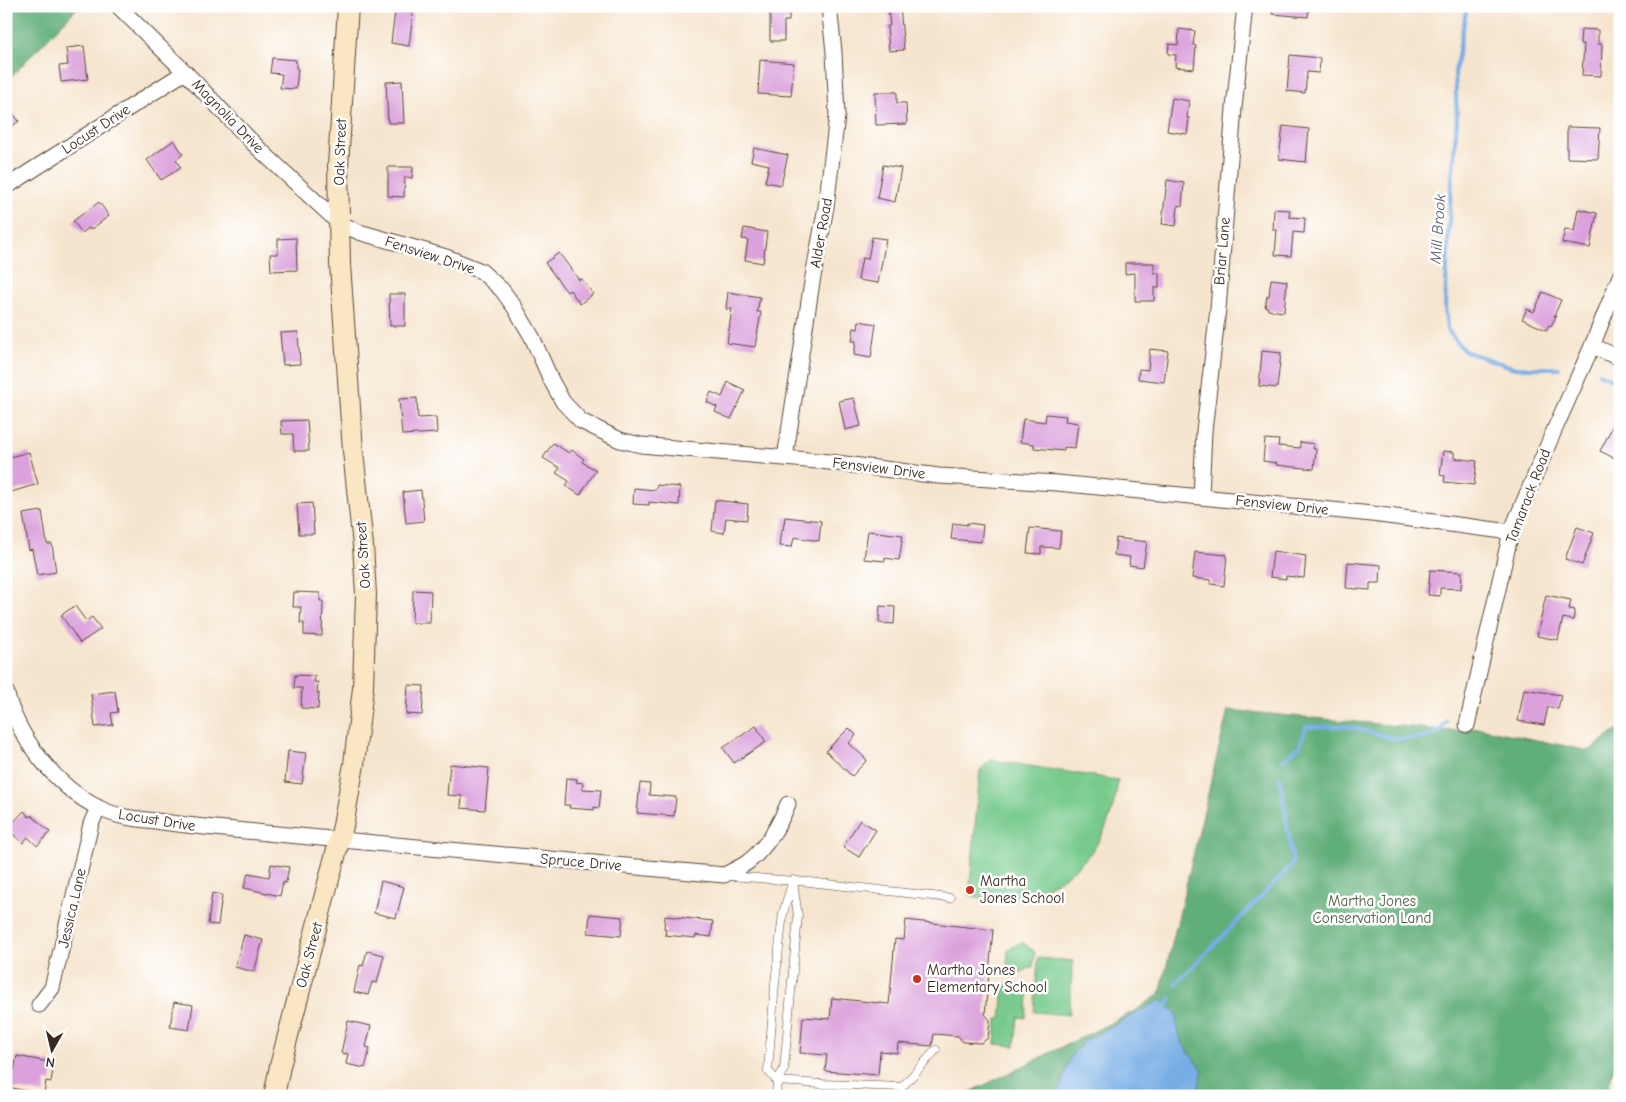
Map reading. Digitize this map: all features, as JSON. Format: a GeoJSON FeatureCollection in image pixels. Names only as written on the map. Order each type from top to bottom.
{"type":"FeatureCollection","features":[{"type":"Feature","properties":{"kind":"street","name":"Magnolia Drive"},"geometry":{"type":"LineString","coordinates":[[118,6],[257,147],[339,223]]}},
{"type":"Feature","properties":{"kind":"street","name":"Oak Street"},"geometry":{"type":"LineString","coordinates":[[274,1096],[280,1066],[339,840],[354,764],[362,688],[366,594],[342,314],[339,223],[338,166],[348,6]]}},
{"type":"Feature","properties":{"kind":"street","name":"Alder Road"},"geometry":{"type":"LineString","coordinates":[[786,458],[812,282],[826,207],[837,116],[834,52],[829,6]]}},
{"type":"Feature","properties":{"kind":"street","name":"Briar Lane"},"geometry":{"type":"LineString","coordinates":[[1201,497],[1204,432],[1218,309],[1233,118],[1245,6]]}},
{"type":"Feature","properties":{"kind":"street","name":"Locust Drive"},"geometry":{"type":"LineString","coordinates":[[6,187],[185,72]]}},
{"type":"Feature","properties":{"kind":"street","name":"Fensview Drive"},"geometry":{"type":"LineString","coordinates":[[339,223],[359,232],[446,257],[481,271],[502,290],[515,308],[532,337],[551,380],[564,402],[581,421],[620,440],[641,445],[786,458],[939,476],[1057,483],[1372,514],[1511,532]]}},
{"type":"Feature","properties":{"kind":"street","name":"Tamarack Road"},"geometry":{"type":"LineString","coordinates":[[1467,725],[1511,532],[1542,457],[1592,346],[1620,276]]}},
{"type":"Feature","properties":{"kind":"street"},"geometry":{"type":"LineString","coordinates":[[1592,346],[1620,358]]}},
{"type":"Feature","properties":{"kind":"street","name":"Locust Drive"},"geometry":{"type":"LineString","coordinates":[[6,691],[9,704],[25,738],[45,764],[74,792],[98,808],[124,817],[174,824],[339,840]]}},
{"type":"Feature","properties":{"kind":"street"},"geometry":{"type":"LineString","coordinates":[[724,875],[748,862],[769,841],[781,821],[788,804]]}},
{"type":"Feature","properties":{"kind":"street","name":"Jessica Lane"},"geometry":{"type":"LineString","coordinates":[[39,1005],[52,988],[92,824],[98,808]]}},
{"type":"Feature","properties":{"kind":"street","name":"Spruce Drive"},"geometry":{"type":"LineString","coordinates":[[339,840],[724,875]]}},
{"type":"Feature","properties":{"kind":"lane"},"geometry":{"type":"LineString","coordinates":[[724,875],[793,880],[950,898]]}},
{"type":"Feature","properties":{"kind":"lane"},"geometry":{"type":"LineString","coordinates":[[776,1096],[777,1081],[784,1069],[798,916],[793,880]]}},
{"type":"Feature","properties":{"kind":"lane"},"geometry":{"type":"LineString","coordinates":[[793,880],[783,913],[768,1071],[777,1081],[902,1087],[936,1050]]}},
{"type":"Feature","properties":{"kind":"green space"},"geometry":{"type":"Polygon","coordinates":[[[9,6],[79,6],[6,82],[6,8],[9,6]]]}},
{"type":"Feature","properties":{"kind":"green space","name":"Martha Jones Conservation Land"},"geometry":{"type":"Polygon","coordinates":[[[1228,710],[1453,731],[1480,728],[1589,751],[1620,728],[1620,1042],[1606,1096],[962,1096],[1135,1011],[1160,994],[1228,710]]]}},
{"type":"Feature","properties":{"kind":"green space"},"geometry":{"type":"Polygon","coordinates":[[[991,760],[1118,780],[1113,808],[1105,829],[1092,851],[1079,866],[1045,888],[1007,899],[987,899],[969,895],[980,770],[991,760]]]}},
{"type":"Feature","properties":{"kind":"green space"},"geometry":{"type":"Polygon","coordinates":[[[1022,942],[1035,952],[1033,967],[1019,973],[1007,965],[1008,949],[1022,942]]]}},
{"type":"Feature","properties":{"kind":"green space"},"geometry":{"type":"Polygon","coordinates":[[[1038,958],[1073,961],[1069,1015],[1034,1012],[1038,958]]]}},
{"type":"Feature","properties":{"kind":"green space"},"geometry":{"type":"Polygon","coordinates":[[[1004,985],[1029,987],[1026,1018],[1018,1017],[1015,1046],[995,1044],[997,1019],[1001,1019],[1004,985]]]}},
{"type":"Feature","properties":{"kind":"water"},"geometry":{"type":"Polygon","coordinates":[[[1161,1000],[1176,1012],[1178,1030],[1183,1044],[1203,1070],[1197,1092],[1192,1096],[1057,1096],[1071,1056],[1083,1042],[1161,1000]]]}},
{"type":"Feature","properties":{"kind":"building"},"geometry":{"type":"Polygon","coordinates":[[[770,6],[789,6],[789,21],[784,21],[784,41],[770,41],[770,6]]]}},
{"type":"Feature","properties":{"kind":"building"},"geometry":{"type":"Polygon","coordinates":[[[888,6],[900,6],[904,50],[889,51],[887,26],[890,26],[888,6]]]}},
{"type":"Feature","properties":{"kind":"building"},"geometry":{"type":"Polygon","coordinates":[[[1273,6],[1309,6],[1308,17],[1272,14],[1273,6]]]}},
{"type":"Feature","properties":{"kind":"building"},"geometry":{"type":"Polygon","coordinates":[[[395,11],[413,13],[409,46],[391,43],[395,11]]]}},
{"type":"Feature","properties":{"kind":"building"},"geometry":{"type":"Polygon","coordinates":[[[1179,29],[1195,31],[1193,45],[1196,46],[1194,69],[1175,67],[1176,55],[1168,54],[1169,44],[1178,45],[1179,29]]]}},
{"type":"Feature","properties":{"kind":"building"},"geometry":{"type":"Polygon","coordinates":[[[1581,29],[1598,30],[1598,44],[1602,44],[1601,76],[1582,75],[1584,44],[1580,44],[1581,29]]]}},
{"type":"Feature","properties":{"kind":"building"},"geometry":{"type":"Polygon","coordinates":[[[84,46],[88,79],[61,82],[59,66],[68,65],[66,48],[84,46]]]}},
{"type":"Feature","properties":{"kind":"building"},"geometry":{"type":"Polygon","coordinates":[[[1290,55],[1320,58],[1319,73],[1307,72],[1305,93],[1287,91],[1290,55]]]}},
{"type":"Feature","properties":{"kind":"building"},"geometry":{"type":"Polygon","coordinates":[[[272,58],[296,60],[296,68],[298,69],[296,89],[280,88],[282,74],[270,73],[272,58]]]}},
{"type":"Feature","properties":{"kind":"building"},"geometry":{"type":"Polygon","coordinates":[[[760,60],[794,63],[791,96],[758,94],[760,60]]]}},
{"type":"Feature","properties":{"kind":"building"},"geometry":{"type":"Polygon","coordinates":[[[402,81],[404,123],[388,123],[386,82],[402,81]]]}},
{"type":"Feature","properties":{"kind":"building"},"geometry":{"type":"Polygon","coordinates":[[[875,92],[897,92],[897,103],[906,103],[907,124],[876,125],[875,92]]]}},
{"type":"Feature","properties":{"kind":"building"},"geometry":{"type":"Polygon","coordinates":[[[1172,98],[1189,101],[1187,134],[1167,131],[1172,98]]]}},
{"type":"Feature","properties":{"kind":"building"},"geometry":{"type":"Polygon","coordinates":[[[6,105],[19,121],[6,131],[6,105]]]}},
{"type":"Feature","properties":{"kind":"building"},"geometry":{"type":"Polygon","coordinates":[[[1283,126],[1309,129],[1306,162],[1279,159],[1283,126]]]}},
{"type":"Feature","properties":{"kind":"building"},"geometry":{"type":"Polygon","coordinates":[[[1567,127],[1600,128],[1598,159],[1567,158],[1567,127]]]}},
{"type":"Feature","properties":{"kind":"building"},"geometry":{"type":"Polygon","coordinates":[[[174,140],[183,154],[176,160],[181,168],[161,180],[147,160],[174,140]]]}},
{"type":"Feature","properties":{"kind":"building"},"geometry":{"type":"Polygon","coordinates":[[[754,148],[788,155],[781,185],[765,182],[769,165],[751,161],[754,148]]]}},
{"type":"Feature","properties":{"kind":"building"},"geometry":{"type":"Polygon","coordinates":[[[883,165],[901,168],[895,202],[877,198],[883,165]]]}},
{"type":"Feature","properties":{"kind":"building"},"geometry":{"type":"Polygon","coordinates":[[[388,167],[413,167],[412,178],[405,177],[404,197],[388,196],[388,167]]]}},
{"type":"Feature","properties":{"kind":"building"},"geometry":{"type":"Polygon","coordinates":[[[1167,180],[1184,183],[1182,206],[1178,205],[1176,226],[1162,224],[1167,180]]]}},
{"type":"Feature","properties":{"kind":"building"},"geometry":{"type":"Polygon","coordinates":[[[99,202],[109,216],[90,230],[89,228],[82,233],[73,221],[99,202]]]}},
{"type":"Feature","properties":{"kind":"building"},"geometry":{"type":"Polygon","coordinates":[[[1274,209],[1290,210],[1289,217],[1305,218],[1304,233],[1293,232],[1291,256],[1275,255],[1277,230],[1273,230],[1274,209]]]}},
{"type":"Feature","properties":{"kind":"building"},"geometry":{"type":"Polygon","coordinates":[[[1578,209],[1597,213],[1590,248],[1562,243],[1565,229],[1574,231],[1578,209]]]}},
{"type":"Feature","properties":{"kind":"building"},"geometry":{"type":"Polygon","coordinates":[[[744,228],[767,232],[763,263],[745,260],[748,240],[742,239],[744,228]]]}},
{"type":"Feature","properties":{"kind":"building"},"geometry":{"type":"Polygon","coordinates":[[[872,237],[886,239],[878,283],[858,280],[862,258],[868,259],[872,237]]]}},
{"type":"Feature","properties":{"kind":"building"},"geometry":{"type":"Polygon","coordinates":[[[296,238],[297,270],[271,271],[270,254],[278,254],[278,239],[296,238]]]}},
{"type":"Feature","properties":{"kind":"building"},"geometry":{"type":"Polygon","coordinates":[[[559,253],[579,280],[582,279],[593,294],[580,304],[570,290],[567,292],[545,263],[559,253]]]}},
{"type":"Feature","properties":{"kind":"building"},"geometry":{"type":"Polygon","coordinates":[[[1125,263],[1154,263],[1154,273],[1159,273],[1159,288],[1154,288],[1154,301],[1135,301],[1135,273],[1125,274],[1125,263]]]}},
{"type":"Feature","properties":{"kind":"building"},"geometry":{"type":"Polygon","coordinates":[[[1271,279],[1287,281],[1284,312],[1268,310],[1268,307],[1265,307],[1267,296],[1269,296],[1271,279]]]}},
{"type":"Feature","properties":{"kind":"building"},"geometry":{"type":"Polygon","coordinates":[[[728,292],[760,297],[757,312],[761,312],[755,347],[727,343],[732,309],[726,309],[728,292]]]}},
{"type":"Feature","properties":{"kind":"building"},"geometry":{"type":"Polygon","coordinates":[[[1543,292],[1561,300],[1551,326],[1549,325],[1546,330],[1522,319],[1527,309],[1534,312],[1543,292]]]}},
{"type":"Feature","properties":{"kind":"building"},"geometry":{"type":"Polygon","coordinates":[[[389,294],[405,294],[405,326],[390,326],[389,294]]]}},
{"type":"Feature","properties":{"kind":"building"},"geometry":{"type":"Polygon","coordinates":[[[859,321],[876,324],[871,358],[854,355],[856,341],[852,341],[854,328],[858,329],[859,321]]]}},
{"type":"Feature","properties":{"kind":"building"},"geometry":{"type":"Polygon","coordinates":[[[298,332],[300,364],[283,365],[280,333],[298,332]]]}},
{"type":"Feature","properties":{"kind":"building"},"geometry":{"type":"Polygon","coordinates":[[[1150,349],[1168,351],[1164,382],[1138,379],[1139,369],[1148,370],[1150,349]]]}},
{"type":"Feature","properties":{"kind":"building"},"geometry":{"type":"Polygon","coordinates":[[[1262,351],[1281,353],[1277,388],[1259,386],[1262,351]]]}},
{"type":"Feature","properties":{"kind":"building"},"geometry":{"type":"Polygon","coordinates":[[[728,382],[745,390],[731,419],[715,412],[717,407],[707,402],[711,392],[722,397],[728,382]]]}},
{"type":"Feature","properties":{"kind":"building"},"geometry":{"type":"Polygon","coordinates":[[[417,398],[418,418],[436,417],[437,433],[402,435],[399,399],[417,398]]]}},
{"type":"Feature","properties":{"kind":"building"},"geometry":{"type":"Polygon","coordinates":[[[854,398],[861,426],[845,430],[839,401],[854,398]]]}},
{"type":"Feature","properties":{"kind":"building"},"geometry":{"type":"Polygon","coordinates":[[[1620,412],[1620,452],[1616,459],[1600,451],[1620,412]]]}},
{"type":"Feature","properties":{"kind":"building"},"geometry":{"type":"Polygon","coordinates":[[[1046,414],[1066,416],[1065,421],[1078,423],[1075,448],[1064,447],[1064,451],[1034,448],[1034,444],[1020,442],[1023,419],[1045,422],[1046,414]]]}},
{"type":"Feature","properties":{"kind":"building"},"geometry":{"type":"Polygon","coordinates":[[[307,420],[309,451],[294,451],[293,434],[282,434],[281,421],[307,420]]]}},
{"type":"Feature","properties":{"kind":"building"},"geometry":{"type":"Polygon","coordinates":[[[1265,439],[1279,440],[1278,446],[1300,448],[1300,442],[1314,444],[1313,449],[1316,449],[1314,469],[1276,465],[1277,463],[1263,461],[1265,439]]]}},
{"type":"Feature","properties":{"kind":"building"},"geometry":{"type":"Polygon","coordinates":[[[553,443],[569,453],[572,450],[584,459],[582,462],[596,470],[580,495],[566,486],[569,481],[556,473],[560,468],[543,458],[553,443]]]}},
{"type":"Feature","properties":{"kind":"building"},"geometry":{"type":"Polygon","coordinates":[[[1443,451],[1454,452],[1454,458],[1477,461],[1474,485],[1444,482],[1445,476],[1440,475],[1443,451]]]}},
{"type":"Feature","properties":{"kind":"building"},"geometry":{"type":"Polygon","coordinates":[[[29,452],[38,484],[11,492],[6,475],[6,458],[29,452]]]}},
{"type":"Feature","properties":{"kind":"building"},"geometry":{"type":"Polygon","coordinates":[[[657,485],[680,487],[679,505],[649,502],[649,505],[633,504],[634,488],[656,490],[657,485]]]}},
{"type":"Feature","properties":{"kind":"building"},"geometry":{"type":"Polygon","coordinates":[[[421,490],[424,521],[406,523],[403,492],[421,490]]]}},
{"type":"Feature","properties":{"kind":"building"},"geometry":{"type":"Polygon","coordinates":[[[715,500],[748,504],[747,520],[726,518],[724,533],[712,531],[715,500]]]}},
{"type":"Feature","properties":{"kind":"building"},"geometry":{"type":"Polygon","coordinates":[[[312,503],[314,534],[299,534],[297,504],[312,503]]]}},
{"type":"Feature","properties":{"kind":"building"},"geometry":{"type":"Polygon","coordinates":[[[42,511],[47,544],[52,544],[56,572],[37,575],[32,549],[29,550],[23,514],[42,511]]]}},
{"type":"Feature","properties":{"kind":"building"},"geometry":{"type":"Polygon","coordinates":[[[785,517],[821,521],[819,541],[794,537],[792,547],[779,546],[785,517]]]}},
{"type":"Feature","properties":{"kind":"building"},"geometry":{"type":"Polygon","coordinates":[[[953,523],[983,525],[981,542],[951,539],[953,523]]]}},
{"type":"Feature","properties":{"kind":"building"},"geometry":{"type":"Polygon","coordinates":[[[1577,527],[1594,533],[1582,565],[1565,559],[1577,527]]]}},
{"type":"Feature","properties":{"kind":"building"},"geometry":{"type":"Polygon","coordinates":[[[1030,528],[1061,531],[1059,548],[1041,547],[1041,554],[1027,553],[1030,528]]]}},
{"type":"Feature","properties":{"kind":"building"},"geometry":{"type":"Polygon","coordinates":[[[868,531],[903,535],[899,560],[885,558],[885,561],[864,559],[868,531]]]}},
{"type":"Feature","properties":{"kind":"building"},"geometry":{"type":"Polygon","coordinates":[[[1116,538],[1147,542],[1143,567],[1129,565],[1130,557],[1114,555],[1116,538]]]}},
{"type":"Feature","properties":{"kind":"building"},"geometry":{"type":"Polygon","coordinates":[[[1273,551],[1306,556],[1304,578],[1286,576],[1286,579],[1270,577],[1273,551]]]}},
{"type":"Feature","properties":{"kind":"building"},"geometry":{"type":"Polygon","coordinates":[[[1195,552],[1227,555],[1224,586],[1211,584],[1211,580],[1192,578],[1195,552]]]}},
{"type":"Feature","properties":{"kind":"building"},"geometry":{"type":"Polygon","coordinates":[[[1348,562],[1381,565],[1380,583],[1370,583],[1370,590],[1346,588],[1348,562]]]}},
{"type":"Feature","properties":{"kind":"building"},"geometry":{"type":"Polygon","coordinates":[[[1430,570],[1462,572],[1461,589],[1440,588],[1440,596],[1428,595],[1430,570]]]}},
{"type":"Feature","properties":{"kind":"building"},"geometry":{"type":"Polygon","coordinates":[[[413,590],[431,591],[430,623],[412,623],[413,590]]]}},
{"type":"Feature","properties":{"kind":"building"},"geometry":{"type":"Polygon","coordinates":[[[294,592],[320,593],[320,601],[323,601],[322,636],[304,635],[304,623],[300,623],[301,607],[293,607],[294,592]]]}},
{"type":"Feature","properties":{"kind":"building"},"geometry":{"type":"Polygon","coordinates":[[[1546,595],[1571,600],[1569,609],[1575,610],[1573,620],[1563,618],[1558,640],[1537,636],[1546,595]]]}},
{"type":"Feature","properties":{"kind":"building"},"geometry":{"type":"Polygon","coordinates":[[[75,606],[86,621],[92,617],[101,629],[80,643],[61,615],[75,606]]]}},
{"type":"Feature","properties":{"kind":"building"},"geometry":{"type":"Polygon","coordinates":[[[880,606],[895,607],[894,624],[879,623],[880,606]]]}},
{"type":"Feature","properties":{"kind":"building"},"geometry":{"type":"Polygon","coordinates":[[[295,675],[315,676],[314,682],[318,682],[317,693],[319,693],[318,709],[301,708],[302,688],[294,688],[295,675]]]}},
{"type":"Feature","properties":{"kind":"building"},"geometry":{"type":"Polygon","coordinates":[[[408,685],[424,686],[422,715],[406,714],[408,685]]]}},
{"type":"Feature","properties":{"kind":"building"},"geometry":{"type":"Polygon","coordinates":[[[1524,689],[1561,695],[1558,709],[1548,707],[1544,725],[1518,721],[1524,689]]]}},
{"type":"Feature","properties":{"kind":"building"},"geometry":{"type":"Polygon","coordinates":[[[115,691],[118,712],[111,713],[113,725],[95,727],[91,694],[115,691]]]}},
{"type":"Feature","properties":{"kind":"building"},"geometry":{"type":"Polygon","coordinates":[[[756,726],[766,742],[734,763],[723,748],[756,726]]]}},
{"type":"Feature","properties":{"kind":"building"},"geometry":{"type":"Polygon","coordinates":[[[849,728],[856,735],[849,743],[867,760],[852,776],[826,751],[849,728]]]}},
{"type":"Feature","properties":{"kind":"building"},"geometry":{"type":"Polygon","coordinates":[[[288,751],[306,753],[302,784],[285,782],[288,751]]]}},
{"type":"Feature","properties":{"kind":"building"},"geometry":{"type":"Polygon","coordinates":[[[450,764],[489,768],[485,810],[461,808],[462,796],[447,795],[450,764]]]}},
{"type":"Feature","properties":{"kind":"building"},"geometry":{"type":"Polygon","coordinates":[[[566,778],[577,779],[576,782],[583,783],[582,789],[601,790],[599,808],[594,807],[594,810],[569,808],[570,805],[564,805],[566,778]]]}},
{"type":"Feature","properties":{"kind":"building"},"geometry":{"type":"Polygon","coordinates":[[[640,783],[650,784],[649,795],[676,797],[674,816],[637,813],[640,783]]]}},
{"type":"Feature","properties":{"kind":"building"},"geometry":{"type":"Polygon","coordinates":[[[24,811],[29,817],[31,815],[50,832],[37,846],[28,837],[23,843],[7,829],[24,811]]]}},
{"type":"Feature","properties":{"kind":"building"},"geometry":{"type":"Polygon","coordinates":[[[860,820],[876,830],[859,857],[843,847],[860,820]]]}},
{"type":"Feature","properties":{"kind":"building"},"geometry":{"type":"Polygon","coordinates":[[[271,864],[289,867],[286,883],[283,882],[280,896],[244,888],[248,873],[269,877],[271,864]]]}},
{"type":"Feature","properties":{"kind":"building"},"geometry":{"type":"Polygon","coordinates":[[[381,881],[404,887],[396,918],[374,913],[381,881]]]}},
{"type":"Feature","properties":{"kind":"building"},"geometry":{"type":"Polygon","coordinates":[[[212,893],[222,895],[218,925],[208,924],[212,893]]]}},
{"type":"Feature","properties":{"kind":"building"},"geometry":{"type":"Polygon","coordinates":[[[590,914],[623,917],[621,936],[588,933],[590,914]]]}},
{"type":"Feature","properties":{"kind":"building"},"geometry":{"type":"Polygon","coordinates":[[[665,916],[713,921],[711,937],[696,935],[695,938],[665,935],[665,916]]]}},
{"type":"Feature","properties":{"kind":"building","name":"Martha Jones Elementary School"},"geometry":{"type":"Polygon","coordinates":[[[906,920],[993,930],[985,1014],[990,1020],[988,1038],[981,1043],[963,1042],[958,1036],[934,1034],[932,1046],[898,1043],[897,1053],[880,1051],[878,1075],[825,1071],[827,1055],[800,1053],[803,1017],[830,1019],[832,998],[889,1004],[895,939],[904,940],[906,920]]]}},
{"type":"Feature","properties":{"kind":"building"},"geometry":{"type":"Polygon","coordinates":[[[244,935],[263,940],[254,972],[235,967],[244,935]]]}},
{"type":"Feature","properties":{"kind":"building"},"geometry":{"type":"Polygon","coordinates":[[[367,951],[384,955],[377,983],[372,982],[368,995],[354,992],[360,965],[363,966],[367,951]]]}},
{"type":"Feature","properties":{"kind":"building"},"geometry":{"type":"Polygon","coordinates":[[[174,1002],[193,1005],[189,1030],[170,1027],[174,1002]]]}},
{"type":"Feature","properties":{"kind":"building"},"geometry":{"type":"Polygon","coordinates":[[[348,1021],[371,1026],[366,1047],[370,1048],[365,1068],[346,1064],[348,1054],[341,1053],[348,1021]]]}},
{"type":"Feature","properties":{"kind":"building"},"geometry":{"type":"Polygon","coordinates":[[[17,1056],[54,1063],[51,1082],[46,1081],[44,1094],[6,1087],[9,1069],[14,1070],[17,1056]]]}},
{"type":"Feature","properties":{"kind":"waterway","name":"Mill Brook"},"geometry":{"type":"LineString","coordinates":[[1467,6],[1455,72],[1457,119],[1450,203],[1445,306],[1447,329],[1464,351],[1515,368],[1559,368]]}},
{"type":"Feature","properties":{"kind":"waterway","name":"Mill Brook"},"geometry":{"type":"LineString","coordinates":[[1599,373],[1620,383]]}},
{"type":"Feature","properties":{"kind":"waterway"},"geometry":{"type":"LineString","coordinates":[[1283,760],[1300,746],[1306,727],[1345,726],[1397,739],[1424,738],[1438,733],[1447,721]]}},
{"type":"Feature","properties":{"kind":"waterway"},"geometry":{"type":"LineString","coordinates":[[1176,984],[1293,864],[1280,778]]}},
{"type":"Feature","properties":{"kind":"waterway"},"geometry":{"type":"LineString","coordinates":[[1166,1008],[1171,998]]}},
{"type":"Feature","properties":{"kind":"place","name":"Martha Jones School"},"geometry":{"type":"Point","coordinates":[970,890]}},
{"type":"Feature","properties":{"kind":"place","name":"Martha Jones Elementary School"},"geometry":{"type":"Point","coordinates":[917,979]}}]}
